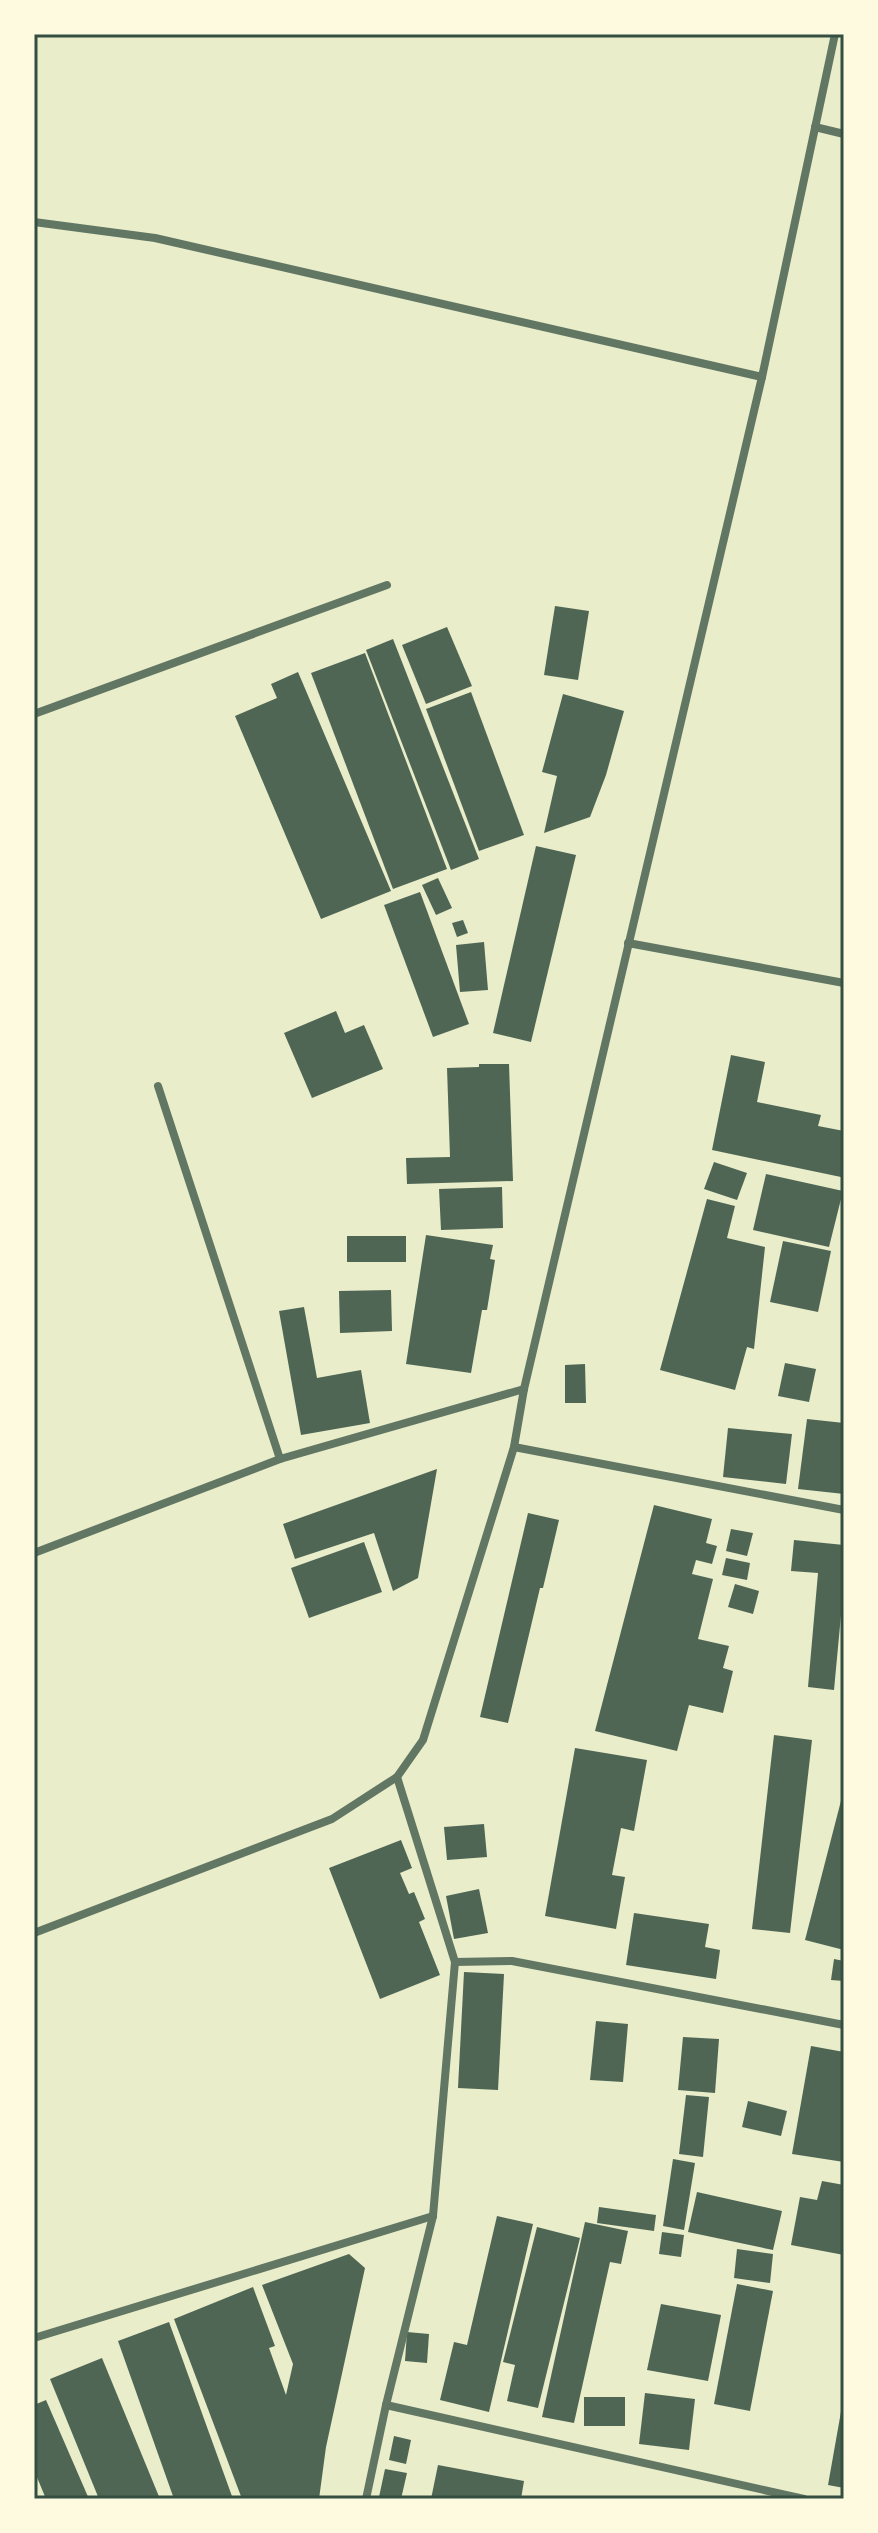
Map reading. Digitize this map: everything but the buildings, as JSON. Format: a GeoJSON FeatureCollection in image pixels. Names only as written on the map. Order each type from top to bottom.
{"type":"FeatureCollection","features":[{"type":"Feature","properties":{"kind":"street"},"geometry":{"type":"LineString","coordinates":[[34,1933],[332,1819],[397,1777],[423,1740],[514,1447],[524,1389],[762,377],[835,34]]}},
{"type":"Feature","properties":{"kind":"street"},"geometry":{"type":"LineString","coordinates":[[815,127],[844,134]]}},
{"type":"Feature","properties":{"kind":"street"},"geometry":{"type":"LineString","coordinates":[[34,222],[155,238],[762,377]]}},
{"type":"Feature","properties":{"kind":"street"},"geometry":{"type":"LineString","coordinates":[[34,714],[387,585]]}},
{"type":"Feature","properties":{"kind":"street"},"geometry":{"type":"LineString","coordinates":[[628,943],[844,983]]}},
{"type":"Feature","properties":{"kind":"street"},"geometry":{"type":"LineString","coordinates":[[158,1086],[280,1459]]}},
{"type":"Feature","properties":{"kind":"street"},"geometry":{"type":"LineString","coordinates":[[34,1553],[280,1459],[524,1389]]}},
{"type":"Feature","properties":{"kind":"street"},"geometry":{"type":"LineString","coordinates":[[514,1447],[844,1510]]}},
{"type":"Feature","properties":{"kind":"street"},"geometry":{"type":"LineString","coordinates":[[366,2499],[433,2216],[455,1962],[397,1777]]}},
{"type":"Feature","properties":{"kind":"street"},"geometry":{"type":"LineString","coordinates":[[455,1962],[512,1961],[844,2025]]}},
{"type":"Feature","properties":{"kind":"street"},"geometry":{"type":"LineString","coordinates":[[34,2338],[433,2216]]}},
{"type":"Feature","properties":{"kind":"street"},"geometry":{"type":"LineString","coordinates":[[386,2405],[804,2499]]}}]}
